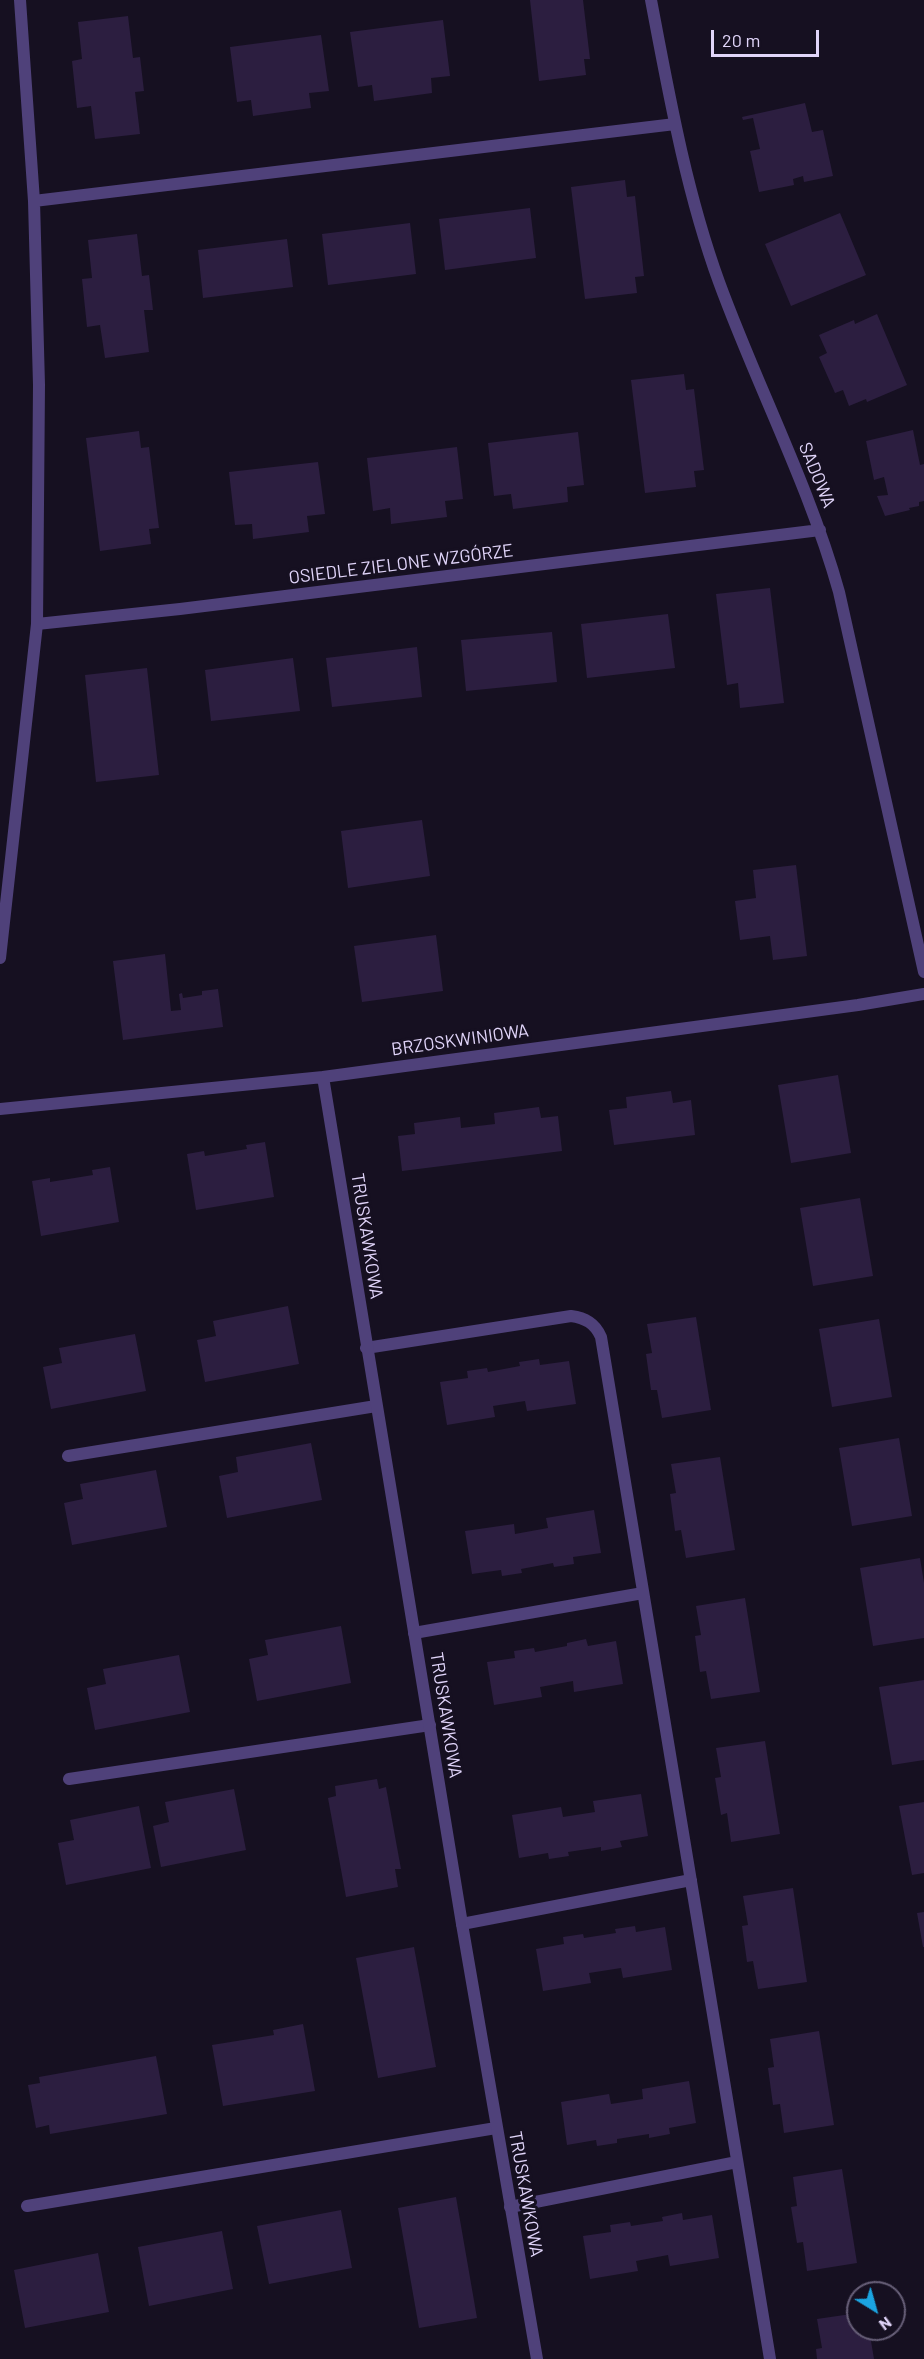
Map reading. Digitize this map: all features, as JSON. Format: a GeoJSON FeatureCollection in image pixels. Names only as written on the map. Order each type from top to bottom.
{"type":"FeatureCollection","features":[{"type":"Feature","properties":{"kind":"street"},"geometry":{"type":"LineString","coordinates":[[0,958],[37,624],[39,385],[34,201],[20,0]]}},
{"type":"Feature","properties":{"kind":"street","name":"SADOWA"},"geometry":{"type":"LineString","coordinates":[[651,0],[675,124],[695,208],[720,283],[820,530],[845,619],[924,972]]}},
{"type":"Feature","properties":{"kind":"street"},"geometry":{"type":"LineString","coordinates":[[34,201],[675,124]]}},
{"type":"Feature","properties":{"kind":"street","name":"OSIEDLE ZIELONE WZGÓRZE"},"geometry":{"type":"LineString","coordinates":[[37,624],[203,606],[820,530]]}},
{"type":"Feature","properties":{"kind":"street","name":"BRZOSKWINIOWA"},"geometry":{"type":"LineString","coordinates":[[0,1109],[323,1077],[858,1005],[924,994]]}},
{"type":"Feature","properties":{"kind":"street","name":"TRUSKAWKOWA"},"geometry":{"type":"LineString","coordinates":[[323,1077],[496,2128],[537,2359]]}},
{"type":"Feature","properties":{"kind":"street"},"geometry":{"type":"LineString","coordinates":[[366,1348],[571,1316],[589,1321],[597,1328],[601,1337],[770,2359]]}},
{"type":"Feature","properties":{"kind":"street"},"geometry":{"type":"LineString","coordinates":[[68,1456],[376,1406]]}},
{"type":"Feature","properties":{"kind":"street"},"geometry":{"type":"LineString","coordinates":[[414,1633],[644,1593]]}},
{"type":"Feature","properties":{"kind":"street"},"geometry":{"type":"LineString","coordinates":[[69,1779],[430,1725]]}},
{"type":"Feature","properties":{"kind":"street"},"geometry":{"type":"LineString","coordinates":[[462,1924],[690,1880]]}},
{"type":"Feature","properties":{"kind":"street"},"geometry":{"type":"LineString","coordinates":[[27,2206],[496,2128]]}},
{"type":"Feature","properties":{"kind":"street"},"geometry":{"type":"LineString","coordinates":[[510,2207],[737,2162]]}},
{"type":"Feature","properties":{"kind":"building"},"geometry":{"type":"Polygon","coordinates":[[[530,0],[583,0],[590,59],[584,59],[586,75],[539,81],[530,0]]]}},
{"type":"Feature","properties":{"kind":"building"},"geometry":{"type":"Polygon","coordinates":[[[128,16],[133,58],[140,57],[144,91],[135,92],[140,134],[95,139],[91,106],[77,108],[72,61],[82,59],[78,22],[128,16]]]}},
{"type":"Feature","properties":{"kind":"building"},"geometry":{"type":"Polygon","coordinates":[[[443,20],[450,76],[431,78],[432,93],[374,101],[372,85],[358,87],[350,32],[443,20]]]}},
{"type":"Feature","properties":{"kind":"building"},"geometry":{"type":"Polygon","coordinates":[[[321,35],[329,91],[309,93],[311,108],[253,116],[251,100],[237,102],[230,47],[321,35]]]}},
{"type":"Feature","properties":{"kind":"building"},"geometry":{"type":"Polygon","coordinates":[[[805,103],[812,132],[823,130],[833,176],[804,182],[803,176],[793,179],[794,185],[759,192],[750,151],[760,149],[753,118],[743,120],[742,117],[805,103]]]}},
{"type":"Feature","properties":{"kind":"building"},"geometry":{"type":"Polygon","coordinates":[[[625,180],[627,197],[635,196],[644,276],[635,277],[637,293],[585,299],[571,187],[625,180]]]}},
{"type":"Feature","properties":{"kind":"building"},"geometry":{"type":"Polygon","coordinates":[[[530,208],[536,258],[445,270],[439,219],[530,208]]]}},
{"type":"Feature","properties":{"kind":"building"},"geometry":{"type":"Polygon","coordinates":[[[840,213],[866,275],[791,306],[765,244],[840,213]]]}},
{"type":"Feature","properties":{"kind":"building"},"geometry":{"type":"Polygon","coordinates":[[[410,223],[416,274],[328,285],[322,234],[410,223]]]}},
{"type":"Feature","properties":{"kind":"building"},"geometry":{"type":"Polygon","coordinates":[[[137,234],[142,276],[149,275],[153,310],[144,310],[149,352],[105,358],[100,325],[87,327],[82,279],[92,278],[88,240],[137,234]]]}},
{"type":"Feature","properties":{"kind":"building"},"geometry":{"type":"Polygon","coordinates":[[[287,239],[293,287],[203,298],[198,250],[287,239]]]}},
{"type":"Feature","properties":{"kind":"building"},"geometry":{"type":"Polygon","coordinates":[[[877,314],[907,385],[867,402],[866,399],[849,406],[843,390],[835,393],[819,357],[827,353],[819,335],[854,320],[855,324],[877,314]]]}},
{"type":"Feature","properties":{"kind":"building"},"geometry":{"type":"Polygon","coordinates":[[[684,374],[686,390],[694,389],[704,470],[694,471],[696,487],[645,493],[631,380],[684,374]]]}},
{"type":"Feature","properties":{"kind":"building"},"geometry":{"type":"Polygon","coordinates":[[[913,430],[920,465],[924,464],[924,501],[919,502],[919,506],[909,508],[910,510],[885,516],[877,496],[888,495],[884,477],[874,480],[866,441],[913,430]]]}},
{"type":"Feature","properties":{"kind":"building"},"geometry":{"type":"Polygon","coordinates":[[[139,431],[141,448],[149,447],[159,528],[149,529],[151,544],[100,551],[86,438],[139,431]]]}},
{"type":"Feature","properties":{"kind":"building"},"geometry":{"type":"Polygon","coordinates":[[[578,432],[584,485],[567,487],[568,502],[513,509],[511,494],[494,496],[488,443],[578,432]]]}},
{"type":"Feature","properties":{"kind":"building"},"geometry":{"type":"Polygon","coordinates":[[[457,447],[463,499],[445,501],[447,517],[391,524],[390,508],[373,511],[367,458],[457,447]]]}},
{"type":"Feature","properties":{"kind":"building"},"geometry":{"type":"Polygon","coordinates":[[[318,462],[325,514],[307,516],[309,532],[253,539],[252,524],[235,525],[229,472],[318,462]]]}},
{"type":"Feature","properties":{"kind":"building"},"geometry":{"type":"Polygon","coordinates":[[[770,588],[784,703],[740,708],[738,683],[727,685],[716,594],[770,588]]]}},
{"type":"Feature","properties":{"kind":"building"},"geometry":{"type":"Polygon","coordinates":[[[668,614],[675,668],[587,678],[581,624],[668,614]]]}},
{"type":"Feature","properties":{"kind":"building"},"geometry":{"type":"Polygon","coordinates":[[[552,632],[557,682],[466,691],[461,640],[552,632]]]}},
{"type":"Feature","properties":{"kind":"building"},"geometry":{"type":"Polygon","coordinates":[[[417,647],[422,697],[332,707],[326,658],[417,647]]]}},
{"type":"Feature","properties":{"kind":"building"},"geometry":{"type":"Polygon","coordinates":[[[293,658],[300,711],[211,721],[205,670],[293,658]]]}},
{"type":"Feature","properties":{"kind":"building"},"geometry":{"type":"Polygon","coordinates":[[[147,668],[159,775],[96,782],[85,675],[147,668]]]}},
{"type":"Feature","properties":{"kind":"building"},"geometry":{"type":"Polygon","coordinates":[[[422,820],[430,876],[348,888],[341,831],[422,820]]]}},
{"type":"Feature","properties":{"kind":"building"},"geometry":{"type":"Polygon","coordinates":[[[796,865],[807,956],[773,960],[770,936],[740,940],[735,901],[756,898],[753,870],[796,865]]]}},
{"type":"Feature","properties":{"kind":"building"},"geometry":{"type":"Polygon","coordinates":[[[436,935],[443,991],[362,1002],[354,946],[436,935]]]}},
{"type":"Feature","properties":{"kind":"building"},"geometry":{"type":"Polygon","coordinates":[[[165,954],[171,1011],[181,1010],[179,994],[182,993],[183,998],[202,995],[202,991],[218,989],[223,1027],[123,1040],[113,961],[165,954]]]}},
{"type":"Feature","properties":{"kind":"building"},"geometry":{"type":"Polygon","coordinates":[[[838,1075],[851,1153],[791,1163],[778,1085],[838,1075]]]}},
{"type":"Feature","properties":{"kind":"building"},"geometry":{"type":"Polygon","coordinates":[[[671,1091],[673,1103],[691,1100],[695,1135],[614,1145],[609,1110],[627,1108],[626,1097],[671,1091]]]}},
{"type":"Feature","properties":{"kind":"building"},"geometry":{"type":"Polygon","coordinates":[[[539,1107],[541,1118],[558,1116],[562,1151],[402,1171],[398,1136],[415,1134],[414,1123],[460,1117],[461,1128],[495,1124],[494,1113],[539,1107]]]}},
{"type":"Feature","properties":{"kind":"building"},"geometry":{"type":"Polygon","coordinates":[[[265,1142],[274,1197],[196,1210],[187,1154],[204,1151],[205,1156],[247,1149],[246,1145],[265,1142]]]}},
{"type":"Feature","properties":{"kind":"building"},"geometry":{"type":"Polygon","coordinates":[[[110,1167],[119,1222],[41,1236],[32,1181],[50,1178],[50,1182],[93,1175],[92,1170],[110,1167]]]}},
{"type":"Feature","properties":{"kind":"building"},"geometry":{"type":"Polygon","coordinates":[[[860,1198],[873,1276],[813,1286],[800,1208],[860,1198]]]}},
{"type":"Feature","properties":{"kind":"building"},"geometry":{"type":"Polygon","coordinates":[[[288,1306],[299,1364],[205,1382],[197,1340],[216,1336],[213,1321],[288,1306]]]}},
{"type":"Feature","properties":{"kind":"building"},"geometry":{"type":"Polygon","coordinates":[[[696,1317],[711,1410],[662,1418],[657,1390],[651,1390],[646,1354],[652,1353],[647,1324],[696,1317]]]}},
{"type":"Feature","properties":{"kind":"building"},"geometry":{"type":"Polygon","coordinates":[[[879,1319],[892,1397],[832,1407],[819,1329],[879,1319]]]}},
{"type":"Feature","properties":{"kind":"building"},"geometry":{"type":"Polygon","coordinates":[[[135,1334],[146,1391],[51,1409],[43,1367],[62,1363],[59,1348],[135,1334]]]}},
{"type":"Feature","properties":{"kind":"building"},"geometry":{"type":"Polygon","coordinates":[[[539,1359],[540,1365],[569,1361],[576,1404],[527,1411],[525,1401],[493,1406],[495,1417],[447,1425],[440,1382],[468,1378],[467,1371],[487,1368],[488,1372],[520,1366],[519,1362],[539,1359]]]}},
{"type":"Feature","properties":{"kind":"building"},"geometry":{"type":"Polygon","coordinates":[[[899,1438],[912,1516],[852,1526],[839,1448],[899,1438]]]}},
{"type":"Feature","properties":{"kind":"building"},"geometry":{"type":"Polygon","coordinates":[[[311,1443],[322,1500],[227,1518],[219,1476],[238,1472],[236,1457],[311,1443]]]}},
{"type":"Feature","properties":{"kind":"building"},"geometry":{"type":"Polygon","coordinates":[[[720,1457],[735,1550],[686,1558],[681,1530],[675,1531],[670,1494],[676,1493],[671,1464],[720,1457]]]}},
{"type":"Feature","properties":{"kind":"building"},"geometry":{"type":"Polygon","coordinates":[[[156,1470],[167,1527],[72,1545],[64,1503],[83,1499],[80,1484],[156,1470]]]}},
{"type":"Feature","properties":{"kind":"building"},"geometry":{"type":"Polygon","coordinates":[[[594,1510],[601,1553],[573,1557],[574,1564],[554,1567],[553,1563],[521,1569],[522,1573],[502,1576],[501,1570],[472,1574],[465,1531],[514,1524],[515,1534],[548,1528],[546,1518],[594,1510]]]}},
{"type":"Feature","properties":{"kind":"building"},"geometry":{"type":"Polygon","coordinates":[[[920,1558],[924,1583],[924,1638],[873,1646],[860,1568],[920,1558]]]}},
{"type":"Feature","properties":{"kind":"building"},"geometry":{"type":"Polygon","coordinates":[[[745,1598],[760,1692],[711,1699],[706,1671],[700,1672],[695,1636],[701,1635],[696,1606],[745,1598]]]}},
{"type":"Feature","properties":{"kind":"building"},"geometry":{"type":"Polygon","coordinates":[[[341,1626],[351,1683],[257,1701],[249,1659],[268,1655],[265,1640],[341,1626]]]}},
{"type":"Feature","properties":{"kind":"building"},"geometry":{"type":"Polygon","coordinates":[[[586,1639],[588,1646],[616,1641],[623,1684],[574,1692],[573,1681],[540,1687],[542,1697],[494,1705],[487,1662],[515,1658],[514,1651],[534,1648],[535,1652],[567,1646],[567,1643],[586,1639]]]}},
{"type":"Feature","properties":{"kind":"building"},"geometry":{"type":"Polygon","coordinates":[[[179,1655],[190,1712],[95,1730],[87,1688],[106,1684],[103,1669],[179,1655]]]}},
{"type":"Feature","properties":{"kind":"building"},"geometry":{"type":"Polygon","coordinates":[[[924,1680],[924,1760],[892,1765],[879,1687],[924,1680]]]}},
{"type":"Feature","properties":{"kind":"building"},"geometry":{"type":"Polygon","coordinates":[[[765,1741],[780,1834],[731,1842],[727,1813],[721,1815],[715,1778],[721,1777],[716,1748],[765,1741]]]}},
{"type":"Feature","properties":{"kind":"building"},"geometry":{"type":"Polygon","coordinates":[[[377,1779],[379,1789],[386,1787],[401,1869],[395,1869],[398,1887],[346,1897],[328,1798],[336,1796],[335,1786],[377,1779]]]}},
{"type":"Feature","properties":{"kind":"building"},"geometry":{"type":"Polygon","coordinates":[[[234,1789],[246,1850],[161,1867],[153,1826],[169,1822],[165,1802],[234,1789]]]}},
{"type":"Feature","properties":{"kind":"building"},"geometry":{"type":"Polygon","coordinates":[[[641,1794],[648,1836],[620,1841],[622,1847],[601,1851],[601,1847],[568,1852],[569,1856],[549,1859],[548,1853],[519,1858],[512,1815],[561,1807],[563,1817],[595,1812],[593,1801],[641,1794]]]}},
{"type":"Feature","properties":{"kind":"building"},"geometry":{"type":"Polygon","coordinates":[[[924,1802],[924,1873],[912,1875],[899,1806],[924,1802]]]}},
{"type":"Feature","properties":{"kind":"building"},"geometry":{"type":"Polygon","coordinates":[[[139,1806],[151,1868],[66,1885],[58,1843],[74,1840],[70,1820],[139,1806]]]}},
{"type":"Feature","properties":{"kind":"building"},"geometry":{"type":"Polygon","coordinates":[[[793,1888],[807,1982],[758,1989],[753,1961],[747,1962],[742,1926],[748,1925],[743,1896],[793,1888]]]}},
{"type":"Feature","properties":{"kind":"building"},"geometry":{"type":"Polygon","coordinates":[[[924,1912],[924,1947],[923,1947],[917,1913],[924,1912]]]}},
{"type":"Feature","properties":{"kind":"building"},"geometry":{"type":"Polygon","coordinates":[[[635,1926],[636,1932],[665,1927],[672,1970],[623,1978],[621,1968],[589,1973],[591,1983],[543,1991],[536,1949],[564,1944],[563,1937],[583,1934],[584,1938],[616,1933],[615,1929],[635,1926]]]}},
{"type":"Feature","properties":{"kind":"building"},"geometry":{"type":"Polygon","coordinates":[[[414,1947],[436,2067],[378,2078],[356,1958],[414,1947]]]}},
{"type":"Feature","properties":{"kind":"building"},"geometry":{"type":"Polygon","coordinates":[[[303,2024],[315,2091],[223,2106],[212,2045],[274,2035],[273,2030],[303,2024]]]}},
{"type":"Feature","properties":{"kind":"building"},"geometry":{"type":"Polygon","coordinates":[[[819,2031],[834,2125],[784,2133],[780,2104],[773,2105],[768,2068],[774,2067],[770,2039],[819,2031]]]}},
{"type":"Feature","properties":{"kind":"building"},"geometry":{"type":"Polygon","coordinates":[[[156,2056],[167,2114],[50,2134],[49,2125],[36,2128],[28,2085],[40,2083],[39,2077],[156,2056]]]}},
{"type":"Feature","properties":{"kind":"building"},"geometry":{"type":"Polygon","coordinates":[[[689,2081],[696,2123],[669,2128],[670,2134],[649,2138],[649,2134],[617,2139],[617,2143],[597,2146],[596,2140],[567,2145],[561,2102],[609,2094],[611,2104],[643,2099],[642,2089],[689,2081]]]}},
{"type":"Feature","properties":{"kind":"building"},"geometry":{"type":"Polygon","coordinates":[[[842,2169],[857,2263],[807,2271],[803,2242],[797,2243],[791,2207],[797,2206],[793,2177],[842,2169]]]}},
{"type":"Feature","properties":{"kind":"building"},"geometry":{"type":"Polygon","coordinates":[[[456,2197],[477,2318],[419,2328],[398,2208],[456,2197]]]}},
{"type":"Feature","properties":{"kind":"building"},"geometry":{"type":"Polygon","coordinates":[[[341,2210],[352,2268],[269,2284],[257,2226],[341,2210]]]}},
{"type":"Feature","properties":{"kind":"building"},"geometry":{"type":"Polygon","coordinates":[[[682,2213],[683,2220],[712,2215],[719,2258],[670,2266],[668,2255],[636,2261],[638,2271],[590,2279],[583,2236],[611,2232],[610,2225],[630,2222],[631,2226],[663,2221],[662,2217],[682,2213]]]}},
{"type":"Feature","properties":{"kind":"building"},"geometry":{"type":"Polygon","coordinates":[[[222,2231],[233,2289],[149,2306],[138,2247],[222,2231]]]}},
{"type":"Feature","properties":{"kind":"building"},"geometry":{"type":"Polygon","coordinates":[[[98,2253],[109,2312],[25,2328],[14,2270],[98,2253]]]}},
{"type":"Feature","properties":{"kind":"building"},"geometry":{"type":"Polygon","coordinates":[[[846,2315],[846,2341],[871,2341],[874,2359],[817,2359],[816,2349],[822,2348],[817,2319],[846,2315]]]}}]}
